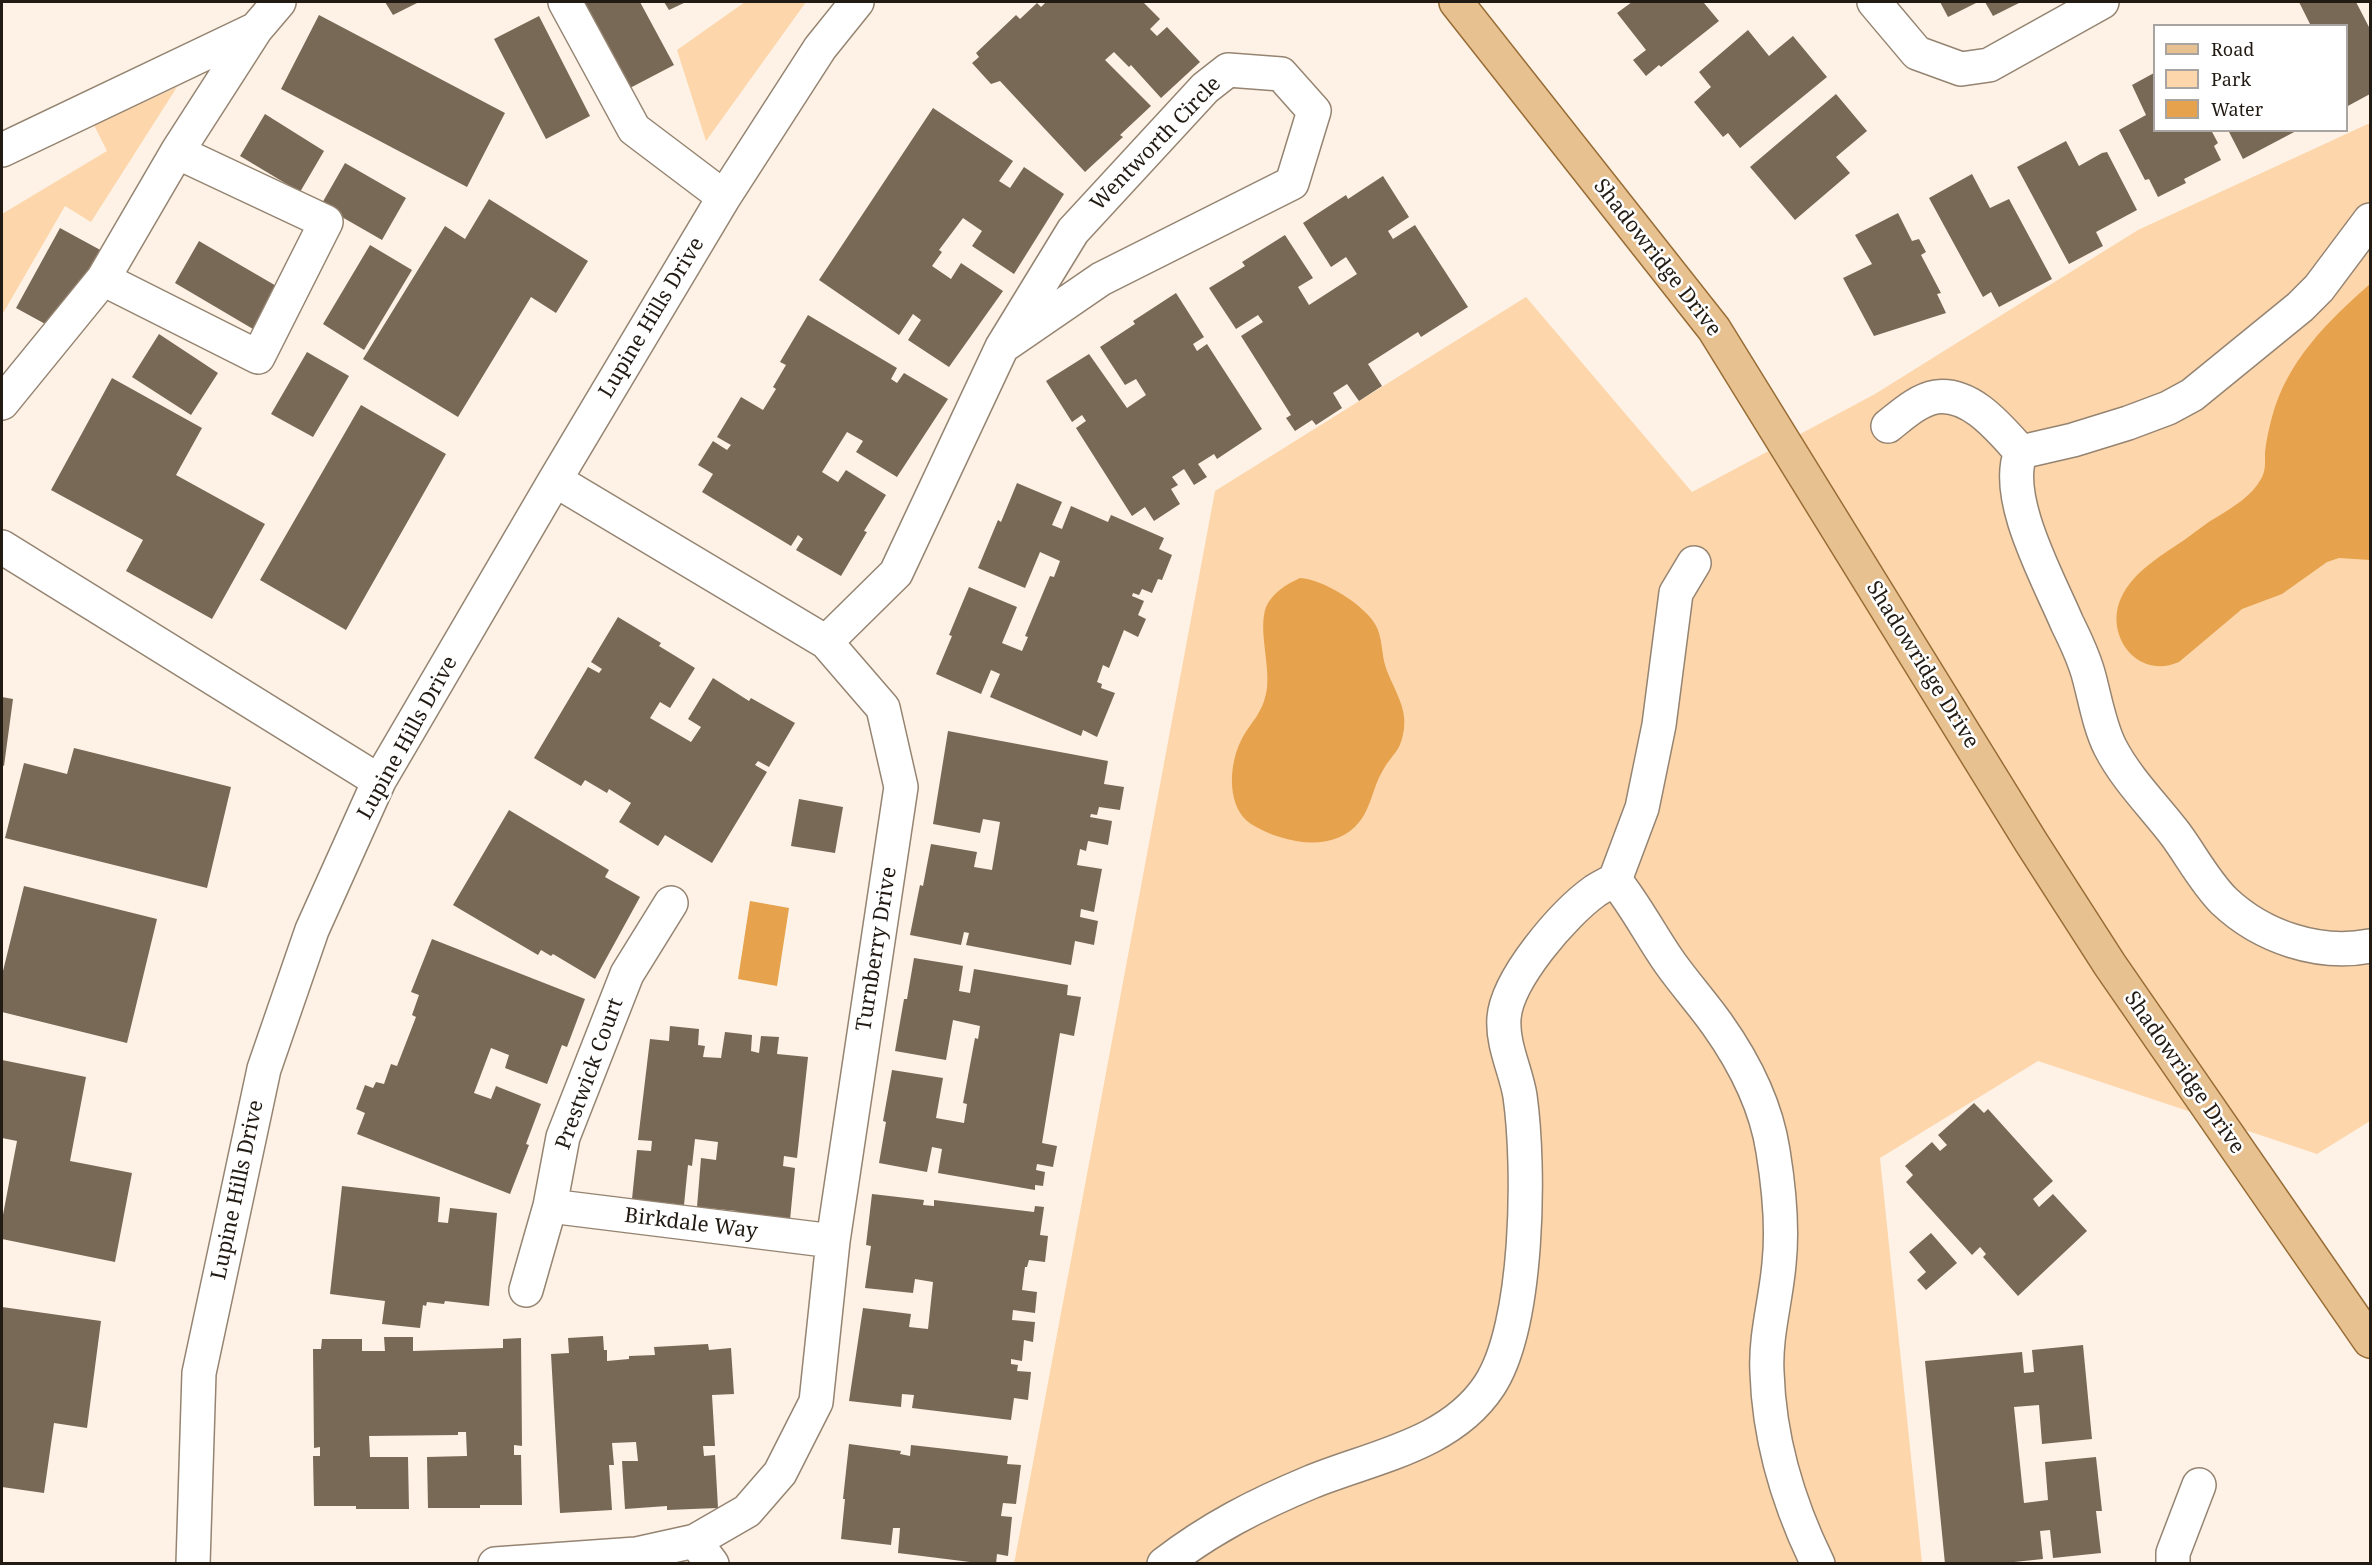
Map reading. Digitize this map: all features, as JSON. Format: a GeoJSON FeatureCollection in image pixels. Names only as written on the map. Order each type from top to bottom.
{"type":"FeatureCollection","features":[{"type":"Feature","properties":{"kind":"main road","name":"Shadowridge Drive"},"geometry":{"type":"LineString","coordinates":[[1456,2],[1714,329],[2031,842],[2110,965],[2370,1341]]}},
{"type":"Feature","properties":{"kind":"street"},"geometry":{"type":"LineString","coordinates":[[2,403],[103,279],[177,152],[256,29],[279,2]]}},
{"type":"Feature","properties":{"kind":"street"},"geometry":{"type":"LineString","coordinates":[[565,2],[634,129],[724,197]]}},
{"type":"Feature","properties":{"kind":"street","name":"Lupine Hills Drive"},"geometry":{"type":"LineString","coordinates":[[193,1563],[199,1373],[264,1069],[312,930],[380,781],[555,480],[724,197],[820,48],[857,2]]}},
{"type":"Feature","properties":{"kind":"street"},"geometry":{"type":"LineString","coordinates":[[1874,2],[1917,53],[1961,69],[1989,65],[2102,2]]}},
{"type":"Feature","properties":{"kind":"street"},"geometry":{"type":"LineString","coordinates":[[2,150],[256,29]]}},
{"type":"Feature","properties":{"kind":"street","name":"Wentworth Circle"},"geometry":{"type":"LineString","coordinates":[[826,642],[896,573],[1002,346],[1073,231],[1205,88],[1228,70],[1281,74],[1314,111],[1292,183],[1101,279],[1002,346]]}},
{"type":"Feature","properties":{"kind":"street"},"geometry":{"type":"LineString","coordinates":[[103,279],[258,357],[326,222],[177,152]]}},
{"type":"Feature","properties":{"kind":"street"},"geometry":{"type":"LineString","coordinates":[[2021,452],[2073,440],[2128,423],[2168,408],[2192,395],[2300,308],[2319,288],[2370,220]]}},
{"type":"Feature","properties":{"kind":"street"},"geometry":{"type":"LineString","coordinates":[[1888,426],[1913,406],[1936,397],[1958,399],[1981,411],[2021,452]]}},
{"type":"Feature","properties":{"kind":"street"},"geometry":{"type":"LineString","coordinates":[[2021,452],[2015,470],[2026,526],[2045,577],[2067,621],[2087,672],[2110,747],[2135,785],[2224,901],[2255,924],[2289,940],[2319,949],[2354,949],[2370,946]]}},
{"type":"Feature","properties":{"kind":"street","name":"Turnberry Drive"},"geometry":{"type":"LineString","coordinates":[[495,1563],[704,1552],[747,1511],[780,1473],[816,1402],[833,1241],[902,787],[883,708],[826,642],[555,480]]}},
{"type":"Feature","properties":{"kind":"street"},"geometry":{"type":"LineString","coordinates":[[2,547],[380,781]]}},
{"type":"Feature","properties":{"kind":"street"},"geometry":{"type":"LineString","coordinates":[[1164,1563],[1201,1536],[1248,1509],[1312,1481],[1414,1444],[1440,1431],[1462,1416],[1490,1385],[1500,1364],[1511,1329],[1519,1287],[1523,1220],[1525,1148],[1519,1095],[1505,1040],[1504,1019],[1507,1003],[1525,967],[1542,945],[1595,891],[1616,880],[1642,808],[1659,725],[1676,593],[1694,563]]}},
{"type":"Feature","properties":{"kind":"street"},"geometry":{"type":"LineString","coordinates":[[1616,880],[1630,897],[1670,963],[1732,1046],[1751,1080],[1763,1111],[1773,1150],[1780,1238],[1766,1370],[1769,1406],[1778,1455],[1793,1503],[1818,1563]]}},
{"type":"Feature","properties":{"kind":"street","name":"Prestwick Court"},"geometry":{"type":"LineString","coordinates":[[526,1290],[550,1206],[563,1137],[627,974],[671,903]]}},
{"type":"Feature","properties":{"kind":"street","name":"Birkdale Way"},"geometry":{"type":"LineString","coordinates":[[550,1206],[833,1241]]}},
{"type":"Feature","properties":{"kind":"street"},"geometry":{"type":"LineString","coordinates":[[2173,1563],[2173,1553],[2199,1485]]}},
{"type":"Feature","properties":{"kind":"green space"},"geometry":{"type":"Polygon","coordinates":[[[745,2],[806,2],[706,141],[677,50],[745,2]]]}},
{"type":"Feature","properties":{"kind":"green space"},"geometry":{"type":"Polygon","coordinates":[[[177,87],[91,222],[65,206],[2,315],[2,214],[107,151],[94,125],[177,87]]]}},
{"type":"Feature","properties":{"kind":"green space"},"geometry":{"type":"Polygon","coordinates":[[[2370,123],[2370,1121],[2317,1154],[2038,1061],[1880,1158],[1922,1563],[1014,1564],[1215,491],[1526,297],[1692,492],[1875,394],[2138,230],[2370,123]]]}},
{"type":"Feature","properties":{"kind":"water"},"geometry":{"type":"Polygon","coordinates":[[[2370,284],[2370,560],[2339,558],[2327,562],[2282,594],[2242,609],[2179,662],[2164,666],[2150,665],[2138,660],[2121,640],[2117,627],[2117,612],[2127,588],[2141,571],[2236,505],[2257,485],[2263,476],[2266,444],[2272,417],[2288,378],[2324,328],[2370,284]]]}},
{"type":"Feature","properties":{"kind":"water"},"geometry":{"type":"Polygon","coordinates":[[[1300,578],[1320,583],[1342,594],[1370,617],[1379,634],[1386,668],[1401,705],[1404,720],[1401,743],[1379,778],[1360,821],[1349,832],[1322,842],[1292,840],[1251,824],[1238,808],[1232,787],[1233,765],[1239,745],[1259,712],[1267,688],[1263,626],[1266,607],[1276,593],[1300,578]]]}},
{"type":"Feature","properties":{"kind":"water"},"geometry":{"type":"Polygon","coordinates":[[[750,901],[789,908],[777,986],[738,979],[750,901]]]}},
{"type":"Feature","properties":{"kind":"building"},"geometry":{"type":"Polygon","coordinates":[[[385,2],[419,2],[393,15],[385,2]]]}},
{"type":"Feature","properties":{"kind":"building"},"geometry":{"type":"Polygon","coordinates":[[[584,2],[640,2],[674,65],[630,88],[584,2]]]}},
{"type":"Feature","properties":{"kind":"building"},"geometry":{"type":"Polygon","coordinates":[[[664,2],[686,2],[669,10],[664,2]]]}},
{"type":"Feature","properties":{"kind":"building"},"geometry":{"type":"Polygon","coordinates":[[[1046,2],[1143,2],[1160,19],[1150,29],[1157,36],[1167,27],[1200,62],[1161,98],[1131,65],[1129,67],[1114,52],[1105,60],[1151,106],[1120,135],[1123,137],[1085,172],[1000,81],[991,84],[972,63],[979,57],[976,53],[1016,15],[1020,19],[1037,3],[1041,7],[1046,2]]]}},
{"type":"Feature","properties":{"kind":"building"},"geometry":{"type":"Polygon","coordinates":[[[1632,2],[1706,2],[1704,3],[1719,21],[1661,67],[1659,65],[1646,76],[1633,60],[1646,50],[1617,13],[1632,2]]]}},
{"type":"Feature","properties":{"kind":"building"},"geometry":{"type":"Polygon","coordinates":[[[1940,2],[1978,2],[1948,17],[1940,2]]]}},
{"type":"Feature","properties":{"kind":"building"},"geometry":{"type":"Polygon","coordinates":[[[1985,2],[2021,2],[1993,16],[1985,2]]]}},
{"type":"Feature","properties":{"kind":"building"},"geometry":{"type":"Polygon","coordinates":[[[2299,2],[2356,2],[2370,29],[2370,94],[2348,106],[2348,24],[2310,24],[2299,2]]]}},
{"type":"Feature","properties":{"kind":"building"},"geometry":{"type":"Polygon","coordinates":[[[319,15],[505,113],[467,187],[281,89],[319,15]]]}},
{"type":"Feature","properties":{"kind":"building"},"geometry":{"type":"Polygon","coordinates":[[[539,16],[590,116],[546,139],[494,39],[539,16]]]}},
{"type":"Feature","properties":{"kind":"building"},"geometry":{"type":"Polygon","coordinates":[[[1748,30],[1769,56],[1793,36],[1827,77],[1740,148],[1728,133],[1723,137],[1694,102],[1711,87],[1699,72],[1748,30]]]}},
{"type":"Feature","properties":{"kind":"building"},"geometry":{"type":"Polygon","coordinates":[[[2153,74],[2153,132],[2212,132],[2218,143],[2214,146],[2221,160],[2184,179],[2186,183],[2158,197],[2149,179],[2145,180],[2119,130],[2146,115],[2132,85],[2153,74]]]}},
{"type":"Feature","properties":{"kind":"building"},"geometry":{"type":"Polygon","coordinates":[[[1836,94],[1867,131],[1836,157],[1850,173],[1795,220],[1750,167],[1836,94]]]}},
{"type":"Feature","properties":{"kind":"building"},"geometry":{"type":"Polygon","coordinates":[[[933,108],[1013,161],[999,181],[1010,188],[1024,167],[1064,194],[1014,274],[972,246],[982,231],[963,218],[939,250],[942,252],[932,266],[951,279],[961,263],[1003,291],[949,367],[908,340],[921,320],[913,314],[899,335],[819,280],[933,108]]]}},
{"type":"Feature","properties":{"kind":"building"},"geometry":{"type":"Polygon","coordinates":[[[265,114],[324,151],[300,192],[240,156],[265,114]]]}},
{"type":"Feature","properties":{"kind":"building"},"geometry":{"type":"Polygon","coordinates":[[[2229,132],[2294,132],[2243,159],[2229,132]]]}},
{"type":"Feature","properties":{"kind":"building"},"geometry":{"type":"Polygon","coordinates":[[[2066,141],[2079,166],[2107,152],[2137,210],[2096,232],[2103,246],[2069,264],[2017,167],[2066,141]]]}},
{"type":"Feature","properties":{"kind":"building"},"geometry":{"type":"Polygon","coordinates":[[[345,163],[406,198],[382,240],[321,205],[345,163]]]}},
{"type":"Feature","properties":{"kind":"building"},"geometry":{"type":"Polygon","coordinates":[[[1972,174],[1990,208],[2009,199],[2052,279],[1999,307],[1991,292],[1983,297],[1929,198],[1972,174]]]}},
{"type":"Feature","properties":{"kind":"building"},"geometry":{"type":"Polygon","coordinates":[[[1383,176],[1409,217],[1388,231],[1393,239],[1415,225],[1468,307],[1421,337],[1418,332],[1368,364],[1382,386],[1359,401],[1347,384],[1333,393],[1342,408],[1316,425],[1312,420],[1295,431],[1286,418],[1291,415],[1241,336],[1263,322],[1258,315],[1236,329],[1209,288],[1245,266],[1242,262],[1285,235],[1313,278],[1298,287],[1309,305],[1357,274],[1346,257],[1331,267],[1303,223],[1346,195],[1348,199],[1383,176]]]}},
{"type":"Feature","properties":{"kind":"building"},"geometry":{"type":"Polygon","coordinates":[[[489,199],[588,261],[556,313],[531,297],[458,417],[363,359],[445,226],[465,239],[489,199]]]}},
{"type":"Feature","properties":{"kind":"building"},"geometry":{"type":"Polygon","coordinates":[[[1898,213],[1912,241],[1919,239],[1926,252],[1921,255],[1941,293],[1937,294],[1946,313],[1874,336],[1843,278],[1872,264],[1855,235],[1898,213]]]}},
{"type":"Feature","properties":{"kind":"building"},"geometry":{"type":"Polygon","coordinates":[[[60,228],[104,252],[60,332],[16,308],[60,228]]]}},
{"type":"Feature","properties":{"kind":"building"},"geometry":{"type":"Polygon","coordinates":[[[199,241],[278,287],[253,329],[175,283],[199,241]]]}},
{"type":"Feature","properties":{"kind":"building"},"geometry":{"type":"Polygon","coordinates":[[[370,245],[412,270],[364,350],[323,324],[370,245]]]}},
{"type":"Feature","properties":{"kind":"building"},"geometry":{"type":"Polygon","coordinates":[[[1176,293],[1204,337],[1193,344],[1197,351],[1207,344],[1262,429],[1217,459],[1214,454],[1198,464],[1207,477],[1194,485],[1184,469],[1172,477],[1178,485],[1171,489],[1180,504],[1154,521],[1145,507],[1132,516],[1076,428],[1086,421],[1082,415],[1072,422],[1046,381],[1089,354],[1127,408],[1146,395],[1136,379],[1125,385],[1100,347],[1135,324],[1133,321],[1176,293]]]}},
{"type":"Feature","properties":{"kind":"building"},"geometry":{"type":"Polygon","coordinates":[[[808,315],[897,368],[891,379],[897,383],[904,373],[948,399],[897,477],[856,452],[863,441],[847,432],[822,472],[838,482],[846,470],[886,495],[841,576],[796,550],[803,539],[798,535],[791,546],[702,492],[713,474],[698,465],[713,441],[727,450],[731,445],[717,437],[741,397],[763,410],[776,389],[773,387],[786,365],[780,362],[808,315]]]}},
{"type":"Feature","properties":{"kind":"building"},"geometry":{"type":"Polygon","coordinates":[[[159,334],[218,373],[191,415],[132,377],[159,334]]]}},
{"type":"Feature","properties":{"kind":"building"},"geometry":{"type":"Polygon","coordinates":[[[307,352],[349,376],[313,437],[271,414],[307,352]]]}},
{"type":"Feature","properties":{"kind":"building"},"geometry":{"type":"Polygon","coordinates":[[[112,378],[202,428],[176,475],[265,524],[212,619],[126,571],[143,540],[51,490],[112,378]]]}},
{"type":"Feature","properties":{"kind":"building"},"geometry":{"type":"Polygon","coordinates":[[[361,405],[446,454],[346,630],[260,580],[361,405]]]}},
{"type":"Feature","properties":{"kind":"building"},"geometry":{"type":"Polygon","coordinates":[[[1017,483],[1062,502],[1052,525],[1062,529],[1071,506],[1108,522],[1111,515],[1164,538],[1159,549],[1172,555],[1162,580],[1158,579],[1152,593],[1142,589],[1139,595],[1133,593],[1132,596],[1144,601],[1138,615],[1146,619],[1138,637],[1124,630],[1109,668],[1103,665],[1097,682],[1102,684],[1101,688],[1115,693],[1097,737],[1083,730],[1081,736],[990,697],[1000,674],[991,670],[981,694],[936,674],[969,587],[1017,607],[1002,643],[1022,651],[1028,637],[1025,636],[1050,576],[1054,577],[1060,561],[1040,552],[1025,588],[978,568],[998,520],[1001,522],[1017,483]]]}},
{"type":"Feature","properties":{"kind":"building"},"geometry":{"type":"Polygon","coordinates":[[[618,617],[661,643],[659,646],[695,668],[670,708],[660,702],[650,718],[691,742],[701,727],[688,719],[713,678],[749,701],[751,698],[795,723],[769,767],[758,761],[755,765],[767,772],[712,863],[665,835],[658,846],[619,822],[631,803],[609,789],[607,793],[585,780],[581,786],[534,758],[588,667],[599,673],[602,669],[591,662],[618,617]]]}},
{"type":"Feature","properties":{"kind":"building"},"geometry":{"type":"Polygon","coordinates":[[[2,697],[13,699],[4,766],[2,765],[2,697]]]}},
{"type":"Feature","properties":{"kind":"building"},"geometry":{"type":"Polygon","coordinates":[[[948,731],[1108,761],[1104,784],[1124,787],[1120,810],[1099,807],[1097,815],[1091,814],[1090,817],[1112,821],[1108,845],[1088,841],[1086,851],[1080,849],[1077,865],[1102,869],[1094,912],[1081,909],[1080,917],[1098,921],[1094,945],[1075,941],[1071,965],[966,945],[969,933],[964,932],[961,945],[910,935],[931,844],[977,852],[974,867],[992,870],[1000,822],[983,819],[980,833],[933,824],[948,731]]]}},
{"type":"Feature","properties":{"kind":"building"},"geometry":{"type":"Polygon","coordinates":[[[74,748],[231,787],[207,888],[5,838],[24,763],[67,774],[74,748]]]}},
{"type":"Feature","properties":{"kind":"building"},"geometry":{"type":"Polygon","coordinates":[[[799,799],[843,807],[835,853],[791,846],[799,799]]]}},
{"type":"Feature","properties":{"kind":"building"},"geometry":{"type":"Polygon","coordinates":[[[509,810],[609,870],[605,877],[640,897],[595,979],[553,954],[551,956],[541,950],[538,955],[453,905],[509,810]]]}},
{"type":"Feature","properties":{"kind":"building"},"geometry":{"type":"Polygon","coordinates":[[[24,886],[157,919],[127,1043],[2,1012],[2,975],[24,886]]]}},
{"type":"Feature","properties":{"kind":"building"},"geometry":{"type":"Polygon","coordinates":[[[432,939],[585,999],[567,1047],[562,1045],[547,1084],[505,1068],[509,1055],[491,1048],[474,1093],[491,1099],[496,1086],[541,1104],[526,1144],[529,1145],[510,1194],[357,1134],[365,1113],[356,1109],[365,1085],[373,1088],[376,1082],[384,1084],[391,1064],[397,1066],[416,1017],[412,1015],[419,995],[411,992],[432,939]]]}},
{"type":"Feature","properties":{"kind":"building"},"geometry":{"type":"Polygon","coordinates":[[[914,958],[963,966],[959,991],[970,993],[974,969],[1068,985],[1067,995],[1081,997],[1074,1036],[1060,1033],[1042,1143],[1057,1146],[1053,1167],[1037,1164],[1036,1170],[1045,1172],[1043,1186],[1035,1185],[1035,1190],[938,1173],[942,1149],[932,1147],[927,1172],[879,1163],[886,1122],[883,1121],[892,1070],[943,1078],[936,1118],[964,1123],[967,1104],[963,1103],[975,1038],[978,1039],[980,1026],[953,1020],[946,1060],[895,1051],[914,958]]]}},
{"type":"Feature","properties":{"kind":"building"},"geometry":{"type":"Polygon","coordinates":[[[670,1026],[699,1029],[698,1045],[705,1046],[703,1057],[721,1058],[725,1032],[752,1035],[751,1051],[759,1053],[761,1036],[779,1037],[777,1054],[808,1057],[797,1158],[784,1156],[783,1166],[795,1168],[790,1220],[697,1207],[701,1158],[716,1160],[718,1142],[695,1139],[692,1166],[688,1165],[684,1205],[632,1199],[637,1150],[651,1151],[652,1141],[638,1140],[650,1039],[669,1041],[670,1026]]]}},
{"type":"Feature","properties":{"kind":"building"},"geometry":{"type":"Polygon","coordinates":[[[2,1060],[86,1077],[70,1161],[132,1173],[115,1262],[2,1239],[2,1220],[17,1141],[2,1138],[2,1060]]]}},
{"type":"Feature","properties":{"kind":"building"},"geometry":{"type":"Polygon","coordinates":[[[1974,1103],[1984,1113],[1988,1109],[2053,1181],[2033,1199],[2039,1207],[2053,1194],[2087,1231],[2018,1296],[1983,1257],[1986,1254],[1980,1247],[1972,1255],[1906,1182],[1913,1175],[1905,1166],[1932,1142],[1940,1151],[1947,1145],[1938,1135],[1974,1103]]]}},
{"type":"Feature","properties":{"kind":"building"},"geometry":{"type":"Polygon","coordinates":[[[342,1186],[440,1197],[438,1222],[448,1223],[450,1208],[497,1213],[489,1306],[445,1301],[444,1304],[427,1302],[426,1306],[423,1305],[420,1328],[382,1324],[385,1301],[330,1294],[342,1186]]]}},
{"type":"Feature","properties":{"kind":"building"},"geometry":{"type":"Polygon","coordinates":[[[872,1194],[924,1200],[923,1205],[934,1206],[934,1200],[1034,1212],[1035,1206],[1044,1207],[1040,1235],[1048,1236],[1045,1262],[1029,1260],[1025,1267],[1022,1290],[1037,1292],[1035,1313],[1013,1310],[1012,1320],[1035,1322],[1033,1342],[1024,1340],[1022,1361],[1011,1359],[1011,1364],[1018,1365],[1017,1371],[1031,1372],[1028,1400],[1014,1398],[1011,1420],[912,1408],[914,1395],[902,1394],[901,1407],[849,1401],[863,1308],[911,1314],[909,1327],[928,1329],[933,1282],[915,1279],[913,1293],[865,1288],[871,1246],[866,1245],[872,1194]]]}},
{"type":"Feature","properties":{"kind":"building"},"geometry":{"type":"Polygon","coordinates":[[[1931,1233],[1957,1263],[1926,1290],[1917,1280],[1926,1272],[1909,1252],[1931,1233]]]}},
{"type":"Feature","properties":{"kind":"building"},"geometry":{"type":"Polygon","coordinates":[[[2,1307],[101,1321],[87,1428],[54,1423],[44,1493],[2,1487],[2,1307]]]}},
{"type":"Feature","properties":{"kind":"building"},"geometry":{"type":"Polygon","coordinates":[[[603,1336],[607,1361],[629,1359],[629,1356],[655,1355],[654,1347],[708,1344],[709,1350],[731,1348],[734,1394],[712,1395],[715,1446],[703,1446],[704,1456],[715,1455],[718,1508],[667,1510],[667,1506],[625,1509],[622,1461],[638,1461],[636,1442],[612,1443],[614,1465],[609,1465],[612,1510],[560,1513],[551,1354],[569,1353],[568,1338],[603,1336]]]}},
{"type":"Feature","properties":{"kind":"building"},"geometry":{"type":"Polygon","coordinates":[[[384,1337],[413,1337],[413,1351],[503,1348],[503,1339],[521,1338],[522,1446],[514,1445],[514,1455],[521,1455],[522,1505],[428,1508],[427,1457],[467,1456],[466,1432],[458,1432],[458,1435],[369,1436],[370,1457],[408,1457],[409,1509],[314,1506],[313,1456],[320,1456],[320,1447],[314,1448],[313,1349],[321,1349],[322,1339],[362,1339],[362,1351],[385,1351],[384,1337]]]}},
{"type":"Feature","properties":{"kind":"building"},"geometry":{"type":"Polygon","coordinates":[[[2083,1345],[2092,1439],[2042,1444],[2039,1405],[2014,1407],[2024,1503],[2048,1500],[2045,1462],[2096,1457],[2102,1511],[2096,1511],[2101,1553],[2053,1558],[2050,1530],[2040,1531],[2043,1559],[1995,1564],[1945,1564],[1925,1361],[2022,1352],[2024,1373],[2034,1372],[2032,1350],[2083,1345]]]}},
{"type":"Feature","properties":{"kind":"building"},"geometry":{"type":"Polygon","coordinates":[[[849,1444],[901,1451],[900,1454],[910,1456],[911,1445],[1008,1456],[1007,1464],[1021,1465],[1016,1504],[1003,1503],[1001,1516],[1012,1517],[1008,1556],[997,1554],[996,1564],[986,1564],[898,1553],[900,1528],[893,1528],[891,1545],[841,1539],[849,1444]]]}}]}
